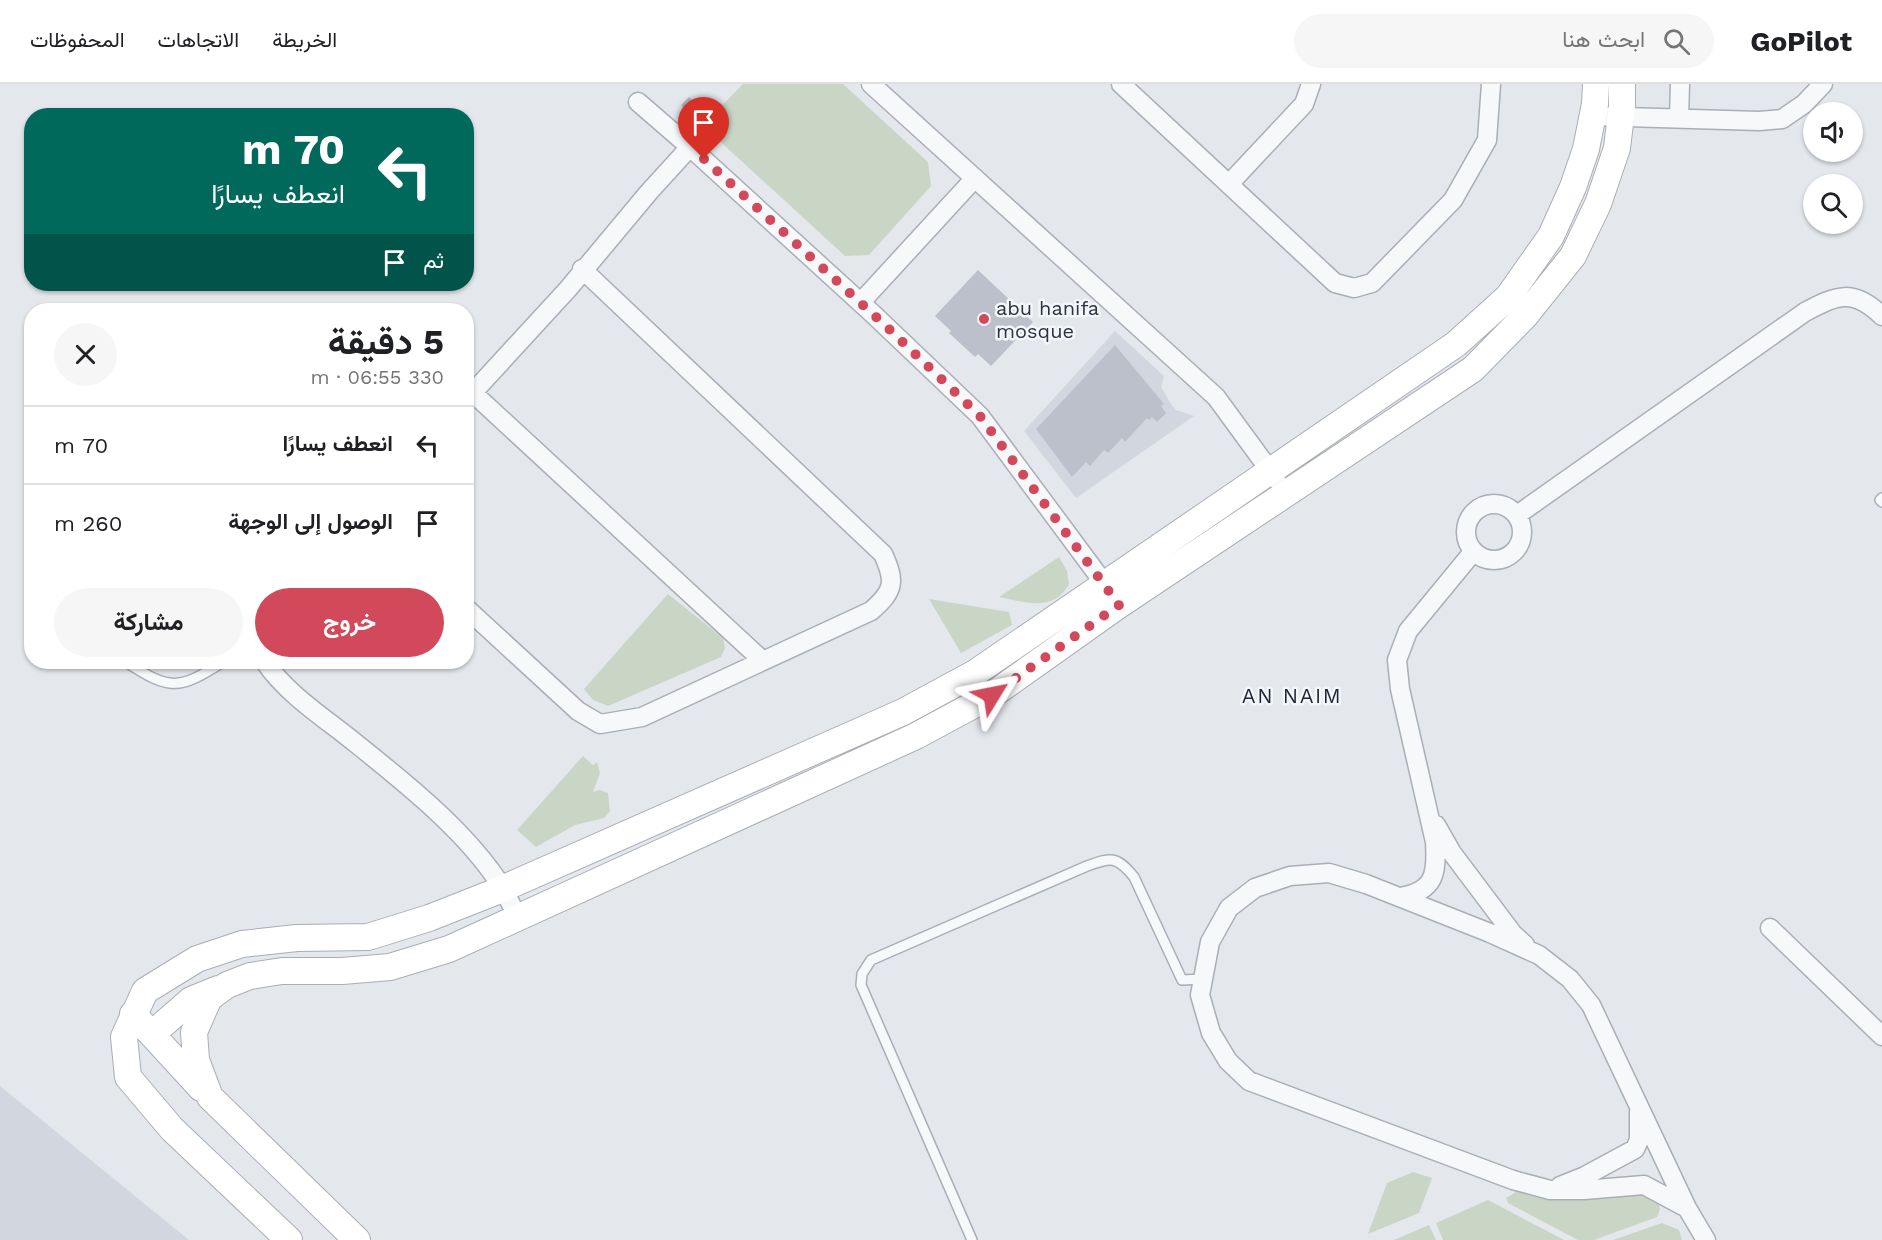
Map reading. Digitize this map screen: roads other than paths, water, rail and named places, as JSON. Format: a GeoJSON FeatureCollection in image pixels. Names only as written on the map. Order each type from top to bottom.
{"type":"FeatureCollection","features":[{"type":"Feature","properties":{"kind":"main road"},"geometry":{"type":"LineString","coordinates":[[152,1034],[191,1000],[250,976],[282,971],[390,968],[449,949],[916,736],[992,695],[1112,595],[1270,472],[1456,344],[1508,297],[1551,236],[1586,149],[1593,116],[1596,84]]}},
{"type":"Feature","properties":{"kind":"main road"},"geometry":{"type":"LineString","coordinates":[[289,1240],[172,1129],[128,1077],[124,1036],[145,991],[197,959],[242,944],[297,938],[368,937],[429,918],[502,888],[903,712],[1112,595],[1286,493],[1473,369],[1525,316],[1573,256],[1598,204],[1617,148],[1622,84]]}},
{"type":"Feature","properties":{"kind":"main road"},"geometry":{"type":"LineString","coordinates":[[210,1097],[196,1060],[194,1032],[209,998],[226,986]]}},
{"type":"Feature","properties":{"kind":"main road"},"geometry":{"type":"LineString","coordinates":[[134,1014],[210,1097],[357,1240]]}},
{"type":"Feature","properties":{"kind":"street"},"geometry":{"type":"LineString","coordinates":[[871,84],[1216,397],[1286,493]]}},
{"type":"Feature","properties":{"kind":"street"},"geometry":{"type":"LineString","coordinates":[[1121,84],[1335,283],[1354,288],[1372,283],[1453,200],[1487,140],[1491,84]]}},
{"type":"Feature","properties":{"kind":"street"},"geometry":{"type":"LineString","coordinates":[[1229,184],[1304,104],[1311,84]]}},
{"type":"Feature","properties":{"kind":"street"},"geometry":{"type":"LineString","coordinates":[[1679,118],[1680,84]]}},
{"type":"Feature","properties":{"kind":"street"},"geometry":{"type":"LineString","coordinates":[[1593,116],[1782,119],[1804,104],[1823,84]]}},
{"type":"Feature","properties":{"kind":"street"},"geometry":{"type":"LineString","coordinates":[[638,102],[861,302],[980,416],[1112,595]]}},
{"type":"Feature","properties":{"kind":"street"},"geometry":{"type":"LineString","coordinates":[[474,393],[568,289],[582,269],[690,147]]}},
{"type":"Feature","properties":{"kind":"street"},"geometry":{"type":"LineString","coordinates":[[861,302],[975,178]]}},
{"type":"Feature","properties":{"kind":"street"},"geometry":{"type":"LineString","coordinates":[[474,615],[578,711],[600,724],[642,717],[871,610],[886,598],[891,584],[889,568],[883,554],[582,269]]}},
{"type":"Feature","properties":{"kind":"street"},"geometry":{"type":"LineString","coordinates":[[1517,515],[1804,312],[1827,300],[1844,296],[1859,299],[1882,316]]}},
{"type":"Feature","properties":{"kind":"street"},"geometry":{"type":"LineString","coordinates":[[474,401],[763,660]]}},
{"type":"Feature","properties":{"kind":"street"},"geometry":{"type":"LineString","coordinates":[[1501,504],[1510,508],[1517,515],[1522,532],[1520,542],[1508,556],[1490,560],[1473,552],[1468,544],[1466,526],[1475,510],[1483,505],[1501,504]]}},
{"type":"Feature","properties":{"kind":"street"},"geometry":{"type":"LineString","coordinates":[[1400,897],[1417,894],[1430,882],[1436,864],[1435,842],[1400,689],[1397,660],[1408,631],[1473,552]]}},
{"type":"Feature","properties":{"kind":"street"},"geometry":{"type":"LineString","coordinates":[[270,669],[297,696],[407,785],[470,845],[502,888],[518,918]]}},
{"type":"Feature","properties":{"kind":"street"},"geometry":{"type":"LineString","coordinates":[[1427,811],[1452,854],[1513,934],[1534,953],[1570,979],[1592,1005],[1687,1208],[1706,1240]]}},
{"type":"Feature","properties":{"kind":"street"},"geometry":{"type":"LineString","coordinates":[[1534,953],[1400,897],[1329,873],[1290,876],[1255,888],[1229,908],[1210,942],[1200,995],[1211,1033],[1228,1061],[1248,1082],[1513,1180],[1550,1190],[1584,1190],[1644,1185],[1687,1208]]}},
{"type":"Feature","properties":{"kind":"street"},"geometry":{"type":"LineString","coordinates":[[1770,928],[1882,1036]]}},
{"type":"Feature","properties":{"kind":"street"},"geometry":{"type":"LineString","coordinates":[[1550,1190],[1585,1176],[1635,1149],[1639,1140],[1639,1106]]}},
{"type":"Feature","properties":{"kind":"lane"},"geometry":{"type":"LineString","coordinates":[[137,669],[152,679],[166,684],[185,682],[210,669]]}},
{"type":"Feature","properties":{"kind":"lane"},"geometry":{"type":"LineString","coordinates":[[972,1240],[861,985],[862,974],[872,960],[1107,858],[1122,862],[1134,877],[1182,980],[1203,979]]}},
{"type":"Feature","properties":{"kind":"place","name":"abu hanifa mosque"},"geometry":{"type":"Point","coordinates":[984,319]}},
{"type":"Feature","properties":{"kind":"district","name":"AN NAIM"},"geometry":{"type":"Point","coordinates":[1292,696]}}]}
